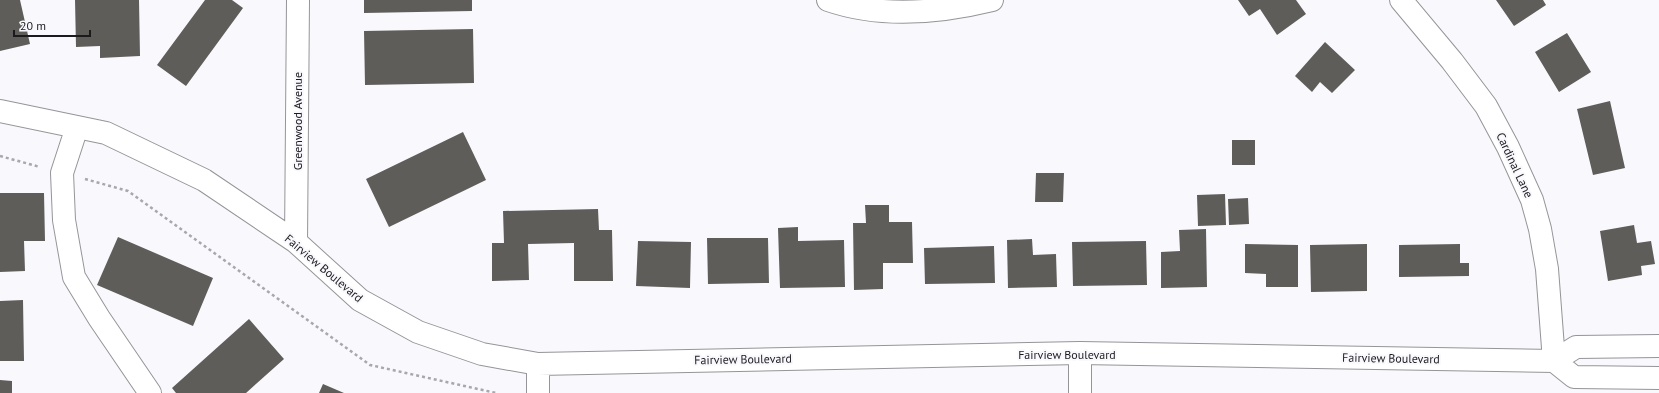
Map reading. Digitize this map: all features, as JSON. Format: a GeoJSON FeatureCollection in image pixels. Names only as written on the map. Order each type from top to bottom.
{"type":"FeatureCollection","features":[{"type":"Feature","properties":{"kind":"street","name":"Greenwood Avenue"},"geometry":{"type":"LineString","coordinates":[[296,242],[298,0]]}},
{"type":"Feature","properties":{"kind":"street"},"geometry":{"type":"LineString","coordinates":[[828,0],[872,10],[912,12],[945,9],[992,0]]}},
{"type":"Feature","properties":{"kind":"street","name":"Cardinal Lane"},"geometry":{"type":"LineString","coordinates":[[1401,0],[1452,61],[1486,106],[1508,147],[1532,200],[1540,229],[1547,269],[1554,361]]}},
{"type":"Feature","properties":{"kind":"street","name":"Fairview Boulevard"},"geometry":{"type":"LineString","coordinates":[[0,111],[106,133],[204,180],[296,242],[360,300],[418,332],[482,354],[538,364],[1080,353],[1554,361]]}},
{"type":"Feature","properties":{"kind":"street"},"geometry":{"type":"LineString","coordinates":[[77,127],[62,172],[64,220],[74,276],[99,318],[150,393]]}},
{"type":"Feature","properties":{"kind":"street"},"geometry":{"type":"LineString","coordinates":[[1659,346],[1576,347],[1554,361],[1574,377],[1659,378]]}},
{"type":"Feature","properties":{"kind":"street"},"geometry":{"type":"LineString","coordinates":[[1080,353],[1080,393]]}},
{"type":"Feature","properties":{"kind":"street"},"geometry":{"type":"LineString","coordinates":[[538,364],[538,393]]}},
{"type":"Feature","properties":{"kind":"path"},"geometry":{"type":"LineString","coordinates":[[0,156],[128,191],[370,365],[496,393]]}},
{"type":"Feature","properties":{"kind":"building"},"geometry":{"type":"Polygon","coordinates":[[[0,0],[20,0],[30,44],[0,51],[0,0]]]}},
{"type":"Feature","properties":{"kind":"building"},"geometry":{"type":"Polygon","coordinates":[[[75,0],[139,0],[140,56],[100,58],[100,46],[76,47],[75,0]]]}},
{"type":"Feature","properties":{"kind":"building"},"geometry":{"type":"Polygon","coordinates":[[[205,0],[232,0],[243,8],[186,86],[157,65],[205,0]]]}},
{"type":"Feature","properties":{"kind":"building"},"geometry":{"type":"Polygon","coordinates":[[[364,0],[472,0],[472,11],[364,13],[364,0]]]}},
{"type":"Feature","properties":{"kind":"building"},"geometry":{"type":"Polygon","coordinates":[[[1238,0],[1296,0],[1306,14],[1277,35],[1260,9],[1249,16],[1238,0]]]}},
{"type":"Feature","properties":{"kind":"building"},"geometry":{"type":"Polygon","coordinates":[[[1496,0],[1543,0],[1546,5],[1514,26],[1496,0]]]}},
{"type":"Feature","properties":{"kind":"building"},"geometry":{"type":"Polygon","coordinates":[[[473,29],[474,83],[365,85],[364,31],[473,29]]]}},
{"type":"Feature","properties":{"kind":"building"},"geometry":{"type":"Polygon","coordinates":[[[1567,33],[1591,72],[1559,92],[1535,52],[1567,33]]]}},
{"type":"Feature","properties":{"kind":"building"},"geometry":{"type":"Polygon","coordinates":[[[1325,42],[1355,70],[1332,93],[1320,82],[1312,92],[1295,76],[1325,42]]]}},
{"type":"Feature","properties":{"kind":"building"},"geometry":{"type":"Polygon","coordinates":[[[1610,101],[1625,168],[1593,175],[1577,109],[1610,101]]]}},
{"type":"Feature","properties":{"kind":"building"},"geometry":{"type":"Polygon","coordinates":[[[463,132],[486,180],[389,227],[366,179],[463,132]]]}},
{"type":"Feature","properties":{"kind":"building"},"geometry":{"type":"Polygon","coordinates":[[[1232,140],[1255,140],[1255,165],[1232,165],[1232,140]]]}},
{"type":"Feature","properties":{"kind":"building"},"geometry":{"type":"Polygon","coordinates":[[[1036,173],[1064,173],[1063,202],[1035,202],[1036,173]]]}},
{"type":"Feature","properties":{"kind":"building"},"geometry":{"type":"Polygon","coordinates":[[[0,193],[44,193],[45,241],[24,241],[25,271],[0,272],[0,193]]]}},
{"type":"Feature","properties":{"kind":"building"},"geometry":{"type":"Polygon","coordinates":[[[1225,194],[1226,225],[1198,226],[1197,195],[1225,194]]]}},
{"type":"Feature","properties":{"kind":"building"},"geometry":{"type":"Polygon","coordinates":[[[1248,198],[1249,224],[1229,225],[1228,199],[1248,198]]]}},
{"type":"Feature","properties":{"kind":"building"},"geometry":{"type":"Polygon","coordinates":[[[865,205],[889,205],[889,222],[912,222],[913,263],[883,263],[883,289],[854,290],[853,223],[866,223],[865,205]]]}},
{"type":"Feature","properties":{"kind":"building"},"geometry":{"type":"Polygon","coordinates":[[[598,209],[599,230],[612,230],[613,281],[574,281],[574,243],[528,244],[529,280],[492,281],[492,243],[504,243],[503,211],[598,209]]]}},
{"type":"Feature","properties":{"kind":"building"},"geometry":{"type":"Polygon","coordinates":[[[1634,225],[1637,243],[1651,241],[1655,264],[1641,266],[1642,275],[1608,281],[1600,231],[1634,225]]]}},
{"type":"Feature","properties":{"kind":"building"},"geometry":{"type":"Polygon","coordinates":[[[798,227],[798,241],[844,240],[845,287],[780,288],[778,228],[798,227]]]}},
{"type":"Feature","properties":{"kind":"building"},"geometry":{"type":"Polygon","coordinates":[[[1206,229],[1207,287],[1161,288],[1161,252],[1180,251],[1179,230],[1206,229]]]}},
{"type":"Feature","properties":{"kind":"building"},"geometry":{"type":"Polygon","coordinates":[[[118,237],[213,278],[193,326],[97,285],[118,237]]]}},
{"type":"Feature","properties":{"kind":"building"},"geometry":{"type":"Polygon","coordinates":[[[707,238],[768,238],[769,283],[708,284],[707,238]]]}},
{"type":"Feature","properties":{"kind":"building"},"geometry":{"type":"Polygon","coordinates":[[[1032,239],[1033,255],[1056,254],[1057,287],[1008,288],[1007,240],[1032,239]]]}},
{"type":"Feature","properties":{"kind":"building"},"geometry":{"type":"Polygon","coordinates":[[[638,241],[691,242],[690,288],[636,286],[638,241]]]}},
{"type":"Feature","properties":{"kind":"building"},"geometry":{"type":"Polygon","coordinates":[[[1146,241],[1147,285],[1073,286],[1072,242],[1146,241]]]}},
{"type":"Feature","properties":{"kind":"building"},"geometry":{"type":"Polygon","coordinates":[[[1245,244],[1298,245],[1298,287],[1266,287],[1266,274],[1245,273],[1245,244]]]}},
{"type":"Feature","properties":{"kind":"building"},"geometry":{"type":"Polygon","coordinates":[[[1367,244],[1367,291],[1311,292],[1310,245],[1367,244]]]}},
{"type":"Feature","properties":{"kind":"building"},"geometry":{"type":"Polygon","coordinates":[[[1460,244],[1460,263],[1469,263],[1469,276],[1399,277],[1399,245],[1460,244]]]}},
{"type":"Feature","properties":{"kind":"building"},"geometry":{"type":"Polygon","coordinates":[[[994,246],[995,283],[925,284],[924,248],[994,246]]]}},
{"type":"Feature","properties":{"kind":"building"},"geometry":{"type":"Polygon","coordinates":[[[23,300],[24,361],[0,361],[0,301],[23,300]]]}},
{"type":"Feature","properties":{"kind":"building"},"geometry":{"type":"Polygon","coordinates":[[[249,319],[284,359],[246,393],[176,393],[172,388],[249,319]]]}},
{"type":"Feature","properties":{"kind":"building"},"geometry":{"type":"Polygon","coordinates":[[[0,380],[12,381],[12,393],[0,393],[0,380]]]}},
{"type":"Feature","properties":{"kind":"building"},"geometry":{"type":"Polygon","coordinates":[[[323,384],[344,393],[319,393],[323,384]]]}}]}
